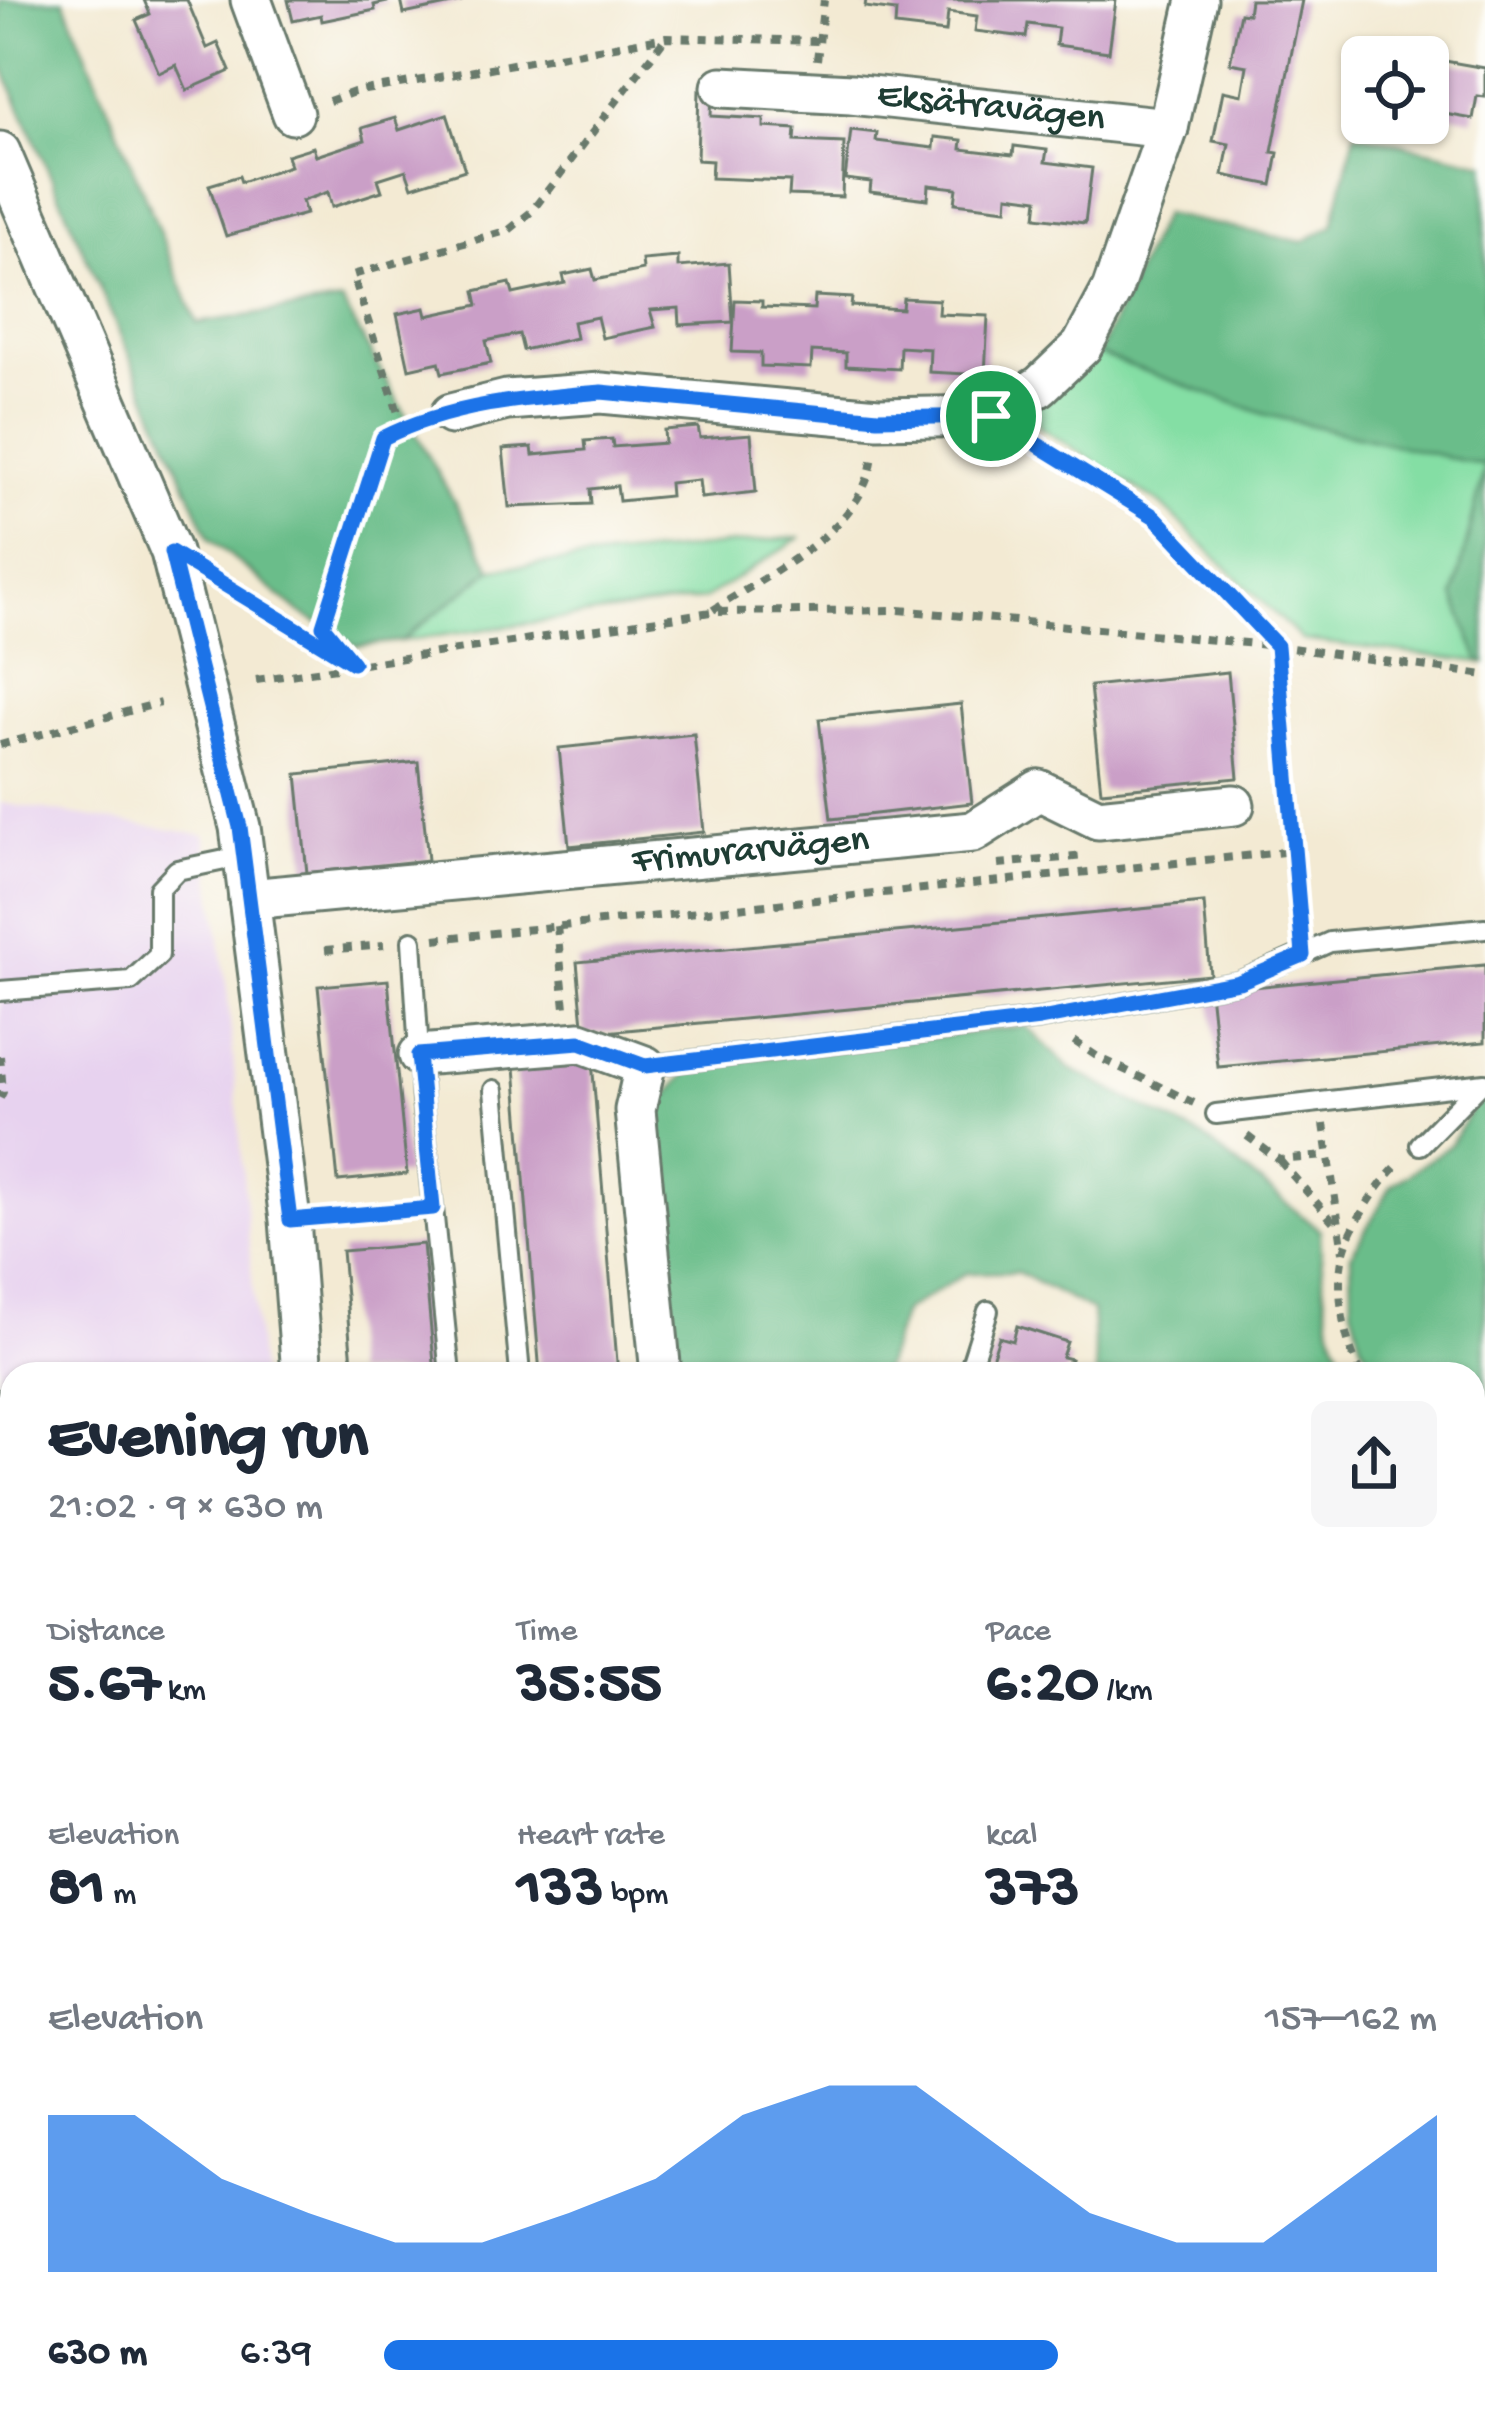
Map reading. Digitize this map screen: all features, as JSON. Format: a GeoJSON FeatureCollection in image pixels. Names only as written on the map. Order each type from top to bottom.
{"type":"FeatureCollection","features":[{"type":"Feature","properties":{"kind":"street"},"geometry":{"type":"LineString","coordinates":[[250,0],[293,114]]}},
{"type":"Feature","properties":{"kind":"street","name":"Eksätravägen"},"geometry":{"type":"LineString","coordinates":[[991,416],[1040,386],[1082,346],[1112,290],[1168,128],[1197,0]]}},
{"type":"Feature","properties":{"kind":"street","name":"Eksätravägen"},"geometry":{"type":"LineString","coordinates":[[722,87],[813,91],[1168,128]]}},
{"type":"Feature","properties":{"kind":"street"},"geometry":{"type":"LineString","coordinates":[[0,152],[171,552],[244,856],[290,1220],[301,1362]]}},
{"type":"Feature","properties":{"kind":"street"},"geometry":{"type":"LineString","coordinates":[[451,414],[506,400],[601,392],[878,418],[991,416]]}},
{"type":"Feature","properties":{"kind":"street","name":"Frimurarvägen"},"geometry":{"type":"LineString","coordinates":[[249,899],[974,832],[1040,790],[1099,819],[1234,805]]}},
{"type":"Feature","properties":{"kind":"street"},"geometry":{"type":"LineString","coordinates":[[418,1055],[580,1042],[645,1066],[635,1111],[660,1362]]}},
{"type":"Feature","properties":{"kind":"lane"},"geometry":{"type":"LineString","coordinates":[[0,991],[131,981],[159,955],[159,889],[176,870],[244,856]]}},
{"type":"Feature","properties":{"kind":"lane"},"geometry":{"type":"LineString","coordinates":[[645,1066],[1040,1019],[1239,982],[1330,943],[1485,928]]}},
{"type":"Feature","properties":{"kind":"lane"},"geometry":{"type":"LineString","coordinates":[[412,941],[418,1055],[449,1362]]}},
{"type":"Feature","properties":{"kind":"lane"},"geometry":{"type":"LineString","coordinates":[[1216,1114],[1482,1084]]}},
{"type":"Feature","properties":{"kind":"lane"},"geometry":{"type":"LineString","coordinates":[[1420,1145],[1482,1084]]}},
{"type":"Feature","properties":{"kind":"lane"},"geometry":{"type":"LineString","coordinates":[[494,1090],[519,1362]]}},
{"type":"Feature","properties":{"kind":"lane"},"geometry":{"type":"LineString","coordinates":[[972,1362],[988,1311]]}},
{"type":"Feature","properties":{"kind":"path"},"geometry":{"type":"LineString","coordinates":[[813,91],[824,0]]}},
{"type":"Feature","properties":{"kind":"path"},"geometry":{"type":"LineString","coordinates":[[293,114],[354,92],[666,37],[819,41]]}},
{"type":"Feature","properties":{"kind":"path"},"geometry":{"type":"LineString","coordinates":[[403,428],[353,275],[509,230],[531,212],[666,37]]}},
{"type":"Feature","properties":{"kind":"path"},"geometry":{"type":"LineString","coordinates":[[353,663],[323,626],[383,438],[451,414]]}},
{"type":"Feature","properties":{"kind":"path"},"geometry":{"type":"LineString","coordinates":[[991,416],[1155,517],[1277,646],[1303,955]]}},
{"type":"Feature","properties":{"kind":"path"},"geometry":{"type":"LineString","coordinates":[[711,612],[811,546],[841,520],[870,477],[878,418]]}},
{"type":"Feature","properties":{"kind":"path"},"geometry":{"type":"LineString","coordinates":[[171,552],[353,663]]}},
{"type":"Feature","properties":{"kind":"path"},"geometry":{"type":"LineString","coordinates":[[256,680],[711,612],[899,610],[1277,646],[1485,676]]}},
{"type":"Feature","properties":{"kind":"path"},"geometry":{"type":"LineString","coordinates":[[0,745],[160,703]]}},
{"type":"Feature","properties":{"kind":"path"},"geometry":{"type":"LineString","coordinates":[[325,950],[1293,851]]}},
{"type":"Feature","properties":{"kind":"path"},"geometry":{"type":"LineString","coordinates":[[1137,852],[1138,867]]}},
{"type":"Feature","properties":{"kind":"path"},"geometry":{"type":"LineString","coordinates":[[988,864],[1094,856]]}},
{"type":"Feature","properties":{"kind":"path"},"geometry":{"type":"LineString","coordinates":[[557,926],[566,1009]]}},
{"type":"Feature","properties":{"kind":"path"},"geometry":{"type":"LineString","coordinates":[[1040,1019],[1098,1057],[1216,1114],[1279,1160],[1339,1228]]}},
{"type":"Feature","properties":{"kind":"path"},"geometry":{"type":"LineString","coordinates":[[0,1056],[2,1095]]}},
{"type":"Feature","properties":{"kind":"path"},"geometry":{"type":"LineString","coordinates":[[1324,1121],[1343,1253],[1342,1310],[1354,1362]]}},
{"type":"Feature","properties":{"kind":"path"},"geometry":{"type":"LineString","coordinates":[[1343,1253],[1383,1178],[1420,1145]]}},
{"type":"Feature","properties":{"kind":"path"},"geometry":{"type":"LineString","coordinates":[[1279,1160],[1328,1156]]}},
{"type":"Feature","properties":{"kind":"path"},"geometry":{"type":"LineString","coordinates":[[290,1220],[433,1208]]}},
{"type":"Feature","properties":{"kind":"shaded area"},"geometry":{"type":"Polygon","coordinates":[[[0,803],[205,835],[228,997],[259,1362],[0,1362],[0,803]]]}},
{"type":"Feature","properties":{"kind":"green space"},"geometry":{"type":"Polygon","coordinates":[[[0,0],[64,0],[197,323],[342,302],[492,569],[401,641],[356,646],[299,612],[210,539],[0,61],[0,0]]]}},
{"type":"Feature","properties":{"kind":"green space"},"geometry":{"type":"Polygon","coordinates":[[[1352,144],[1403,144],[1485,163],[1485,466],[1264,414],[1098,354],[1163,214],[1303,242],[1333,225],[1352,144]]]}},
{"type":"Feature","properties":{"kind":"green space"},"geometry":{"type":"Polygon","coordinates":[[[1098,354],[1264,414],[1485,466],[1454,596],[1480,662],[1302,640],[1162,505],[1038,426],[1033,400],[1098,354]]]}},
{"type":"Feature","properties":{"kind":"green space"},"geometry":{"type":"Polygon","coordinates":[[[1485,468],[1485,663],[1480,662],[1454,596],[1485,468]]]}},
{"type":"Feature","properties":{"kind":"green space"},"geometry":{"type":"Polygon","coordinates":[[[801,537],[704,599],[401,641],[492,569],[801,537]]]}},
{"type":"Feature","properties":{"kind":"green space"},"geometry":{"type":"Polygon","coordinates":[[[1026,1026],[1069,1068],[1204,1138],[1320,1230],[1330,1322],[1344,1362],[1095,1362],[1092,1311],[1017,1272],[966,1273],[903,1312],[886,1362],[674,1362],[656,1109],[693,1065],[1026,1026]]]}},
{"type":"Feature","properties":{"kind":"green space"},"geometry":{"type":"Polygon","coordinates":[[[1485,1101],[1485,1362],[1372,1362],[1361,1343],[1352,1307],[1351,1255],[1391,1186],[1450,1145],[1476,1102],[1485,1101]]]}},
{"type":"Feature","properties":{"kind":"building"},"geometry":{"type":"Polygon","coordinates":[[[144,0],[187,0],[207,48],[218,43],[230,71],[187,90],[176,65],[159,73],[136,20],[150,14],[144,0]]]}},
{"type":"Feature","properties":{"kind":"building"},"geometry":{"type":"Polygon","coordinates":[[[288,0],[387,2],[374,5],[375,10],[322,21],[321,15],[293,21],[288,0]]]}},
{"type":"Feature","properties":{"kind":"building"},"geometry":{"type":"Polygon","coordinates":[[[401,0],[461,0],[461,2],[404,14],[401,0]]]}},
{"type":"Feature","properties":{"kind":"building"},"geometry":{"type":"Polygon","coordinates":[[[866,0],[1116,0],[1109,52],[1056,45],[1058,28],[1028,24],[1026,37],[975,31],[977,16],[948,12],[946,32],[895,26],[896,11],[865,7],[866,0]]]}},
{"type":"Feature","properties":{"kind":"building"},"geometry":{"type":"Polygon","coordinates":[[[1250,0],[1302,0],[1272,152],[1278,153],[1272,185],[1223,175],[1229,144],[1213,141],[1223,91],[1242,95],[1247,66],[1230,63],[1240,13],[1248,14],[1250,0]]]}},
{"type":"Feature","properties":{"kind":"building"},"geometry":{"type":"Polygon","coordinates":[[[1449,62],[1485,68],[1485,97],[1477,96],[1473,119],[1449,115],[1449,62]]]}},
{"type":"Feature","properties":{"kind":"building"},"geometry":{"type":"Polygon","coordinates":[[[699,90],[712,90],[711,116],[764,119],[764,127],[796,129],[795,141],[844,143],[842,197],[789,195],[790,181],[711,178],[712,161],[697,160],[699,90]]]}},
{"type":"Feature","properties":{"kind":"building"},"geometry":{"type":"Polygon","coordinates":[[[447,114],[465,170],[412,187],[406,170],[378,179],[382,191],[332,207],[328,192],[302,201],[306,214],[226,236],[209,185],[239,176],[241,182],[290,166],[287,155],[313,147],[316,156],[365,140],[362,128],[395,118],[399,130],[447,114]]]}},
{"type":"Feature","properties":{"kind":"building"},"geometry":{"type":"Polygon","coordinates":[[[851,130],[877,133],[876,141],[934,148],[935,137],[962,140],[961,149],[1013,155],[1014,146],[1047,150],[1045,162],[1092,168],[1085,223],[1036,217],[1038,199],[1008,195],[1007,209],[955,203],[957,188],[929,185],[928,199],[870,192],[871,182],[845,179],[851,130]]]}},
{"type":"Feature","properties":{"kind":"building"},"geometry":{"type":"Polygon","coordinates":[[[678,257],[678,267],[729,263],[733,322],[680,325],[679,308],[650,310],[655,327],[602,338],[597,317],[573,322],[576,338],[523,350],[519,334],[486,341],[491,363],[442,373],[439,362],[409,369],[397,314],[425,308],[427,316],[478,305],[475,291],[510,283],[513,294],[565,283],[563,275],[592,269],[595,280],[643,270],[642,260],[678,257]]]}},
{"type":"Feature","properties":{"kind":"building"},"geometry":{"type":"Polygon","coordinates":[[[815,296],[852,298],[851,306],[902,309],[903,298],[939,300],[938,314],[988,316],[985,375],[929,372],[930,349],[900,347],[899,369],[846,366],[846,353],[812,351],[811,368],[761,366],[761,353],[732,352],[735,300],[762,301],[762,307],[814,309],[815,296]]]}},
{"type":"Feature","properties":{"kind":"building"},"geometry":{"type":"Polygon","coordinates":[[[698,427],[700,438],[751,434],[756,492],[701,498],[699,480],[669,483],[670,496],[619,501],[617,486],[590,489],[591,504],[509,507],[503,449],[532,447],[533,455],[586,450],[585,441],[612,439],[613,447],[665,443],[664,430],[698,427]]]}},
{"type":"Feature","properties":{"kind":"building"},"geometry":{"type":"Polygon","coordinates":[[[1228,672],[1238,778],[1101,791],[1090,686],[1228,672]]]}},
{"type":"Feature","properties":{"kind":"building"},"geometry":{"type":"Polygon","coordinates":[[[961,704],[972,803],[831,819],[819,719],[961,704]]]}},
{"type":"Feature","properties":{"kind":"building"},"geometry":{"type":"Polygon","coordinates":[[[694,734],[704,832],[569,846],[559,748],[694,734]]]}},
{"type":"Feature","properties":{"kind":"building"},"geometry":{"type":"Polygon","coordinates":[[[418,762],[428,860],[307,873],[297,774],[418,762]]]}},
{"type":"Feature","properties":{"kind":"building"},"geometry":{"type":"Polygon","coordinates":[[[1204,903],[1210,975],[584,1034],[577,962],[1204,903]]]}},
{"type":"Feature","properties":{"kind":"building"},"geometry":{"type":"Polygon","coordinates":[[[1485,965],[1485,1042],[1218,1067],[1210,991],[1485,965]]]}},
{"type":"Feature","properties":{"kind":"building"},"geometry":{"type":"Polygon","coordinates":[[[388,980],[407,1174],[338,1181],[318,986],[388,980]]]}},
{"type":"Feature","properties":{"kind":"building"},"geometry":{"type":"Polygon","coordinates":[[[592,1061],[617,1362],[539,1362],[515,1067],[592,1061]]]}},
{"type":"Feature","properties":{"kind":"building"},"geometry":{"type":"Polygon","coordinates":[[[423,1244],[434,1362],[352,1362],[342,1251],[423,1244]]]}},
{"type":"Feature","properties":{"kind":"building"},"geometry":{"type":"Polygon","coordinates":[[[1017,1326],[1067,1342],[1062,1357],[1070,1362],[991,1362],[999,1337],[1013,1341],[1017,1326]]]}},
{"type":"Feature","properties":{"kind":"route"},"geometry":{"type":"LineString","coordinates":[[601,392],[878,418],[991,416],[1155,517],[1277,646],[1303,955],[1239,982],[1040,1019],[645,1066],[580,1042],[418,1055],[433,1208],[290,1220],[240,827],[171,552],[353,663],[323,626],[383,438],[403,428],[506,400],[601,392]]}}]}
